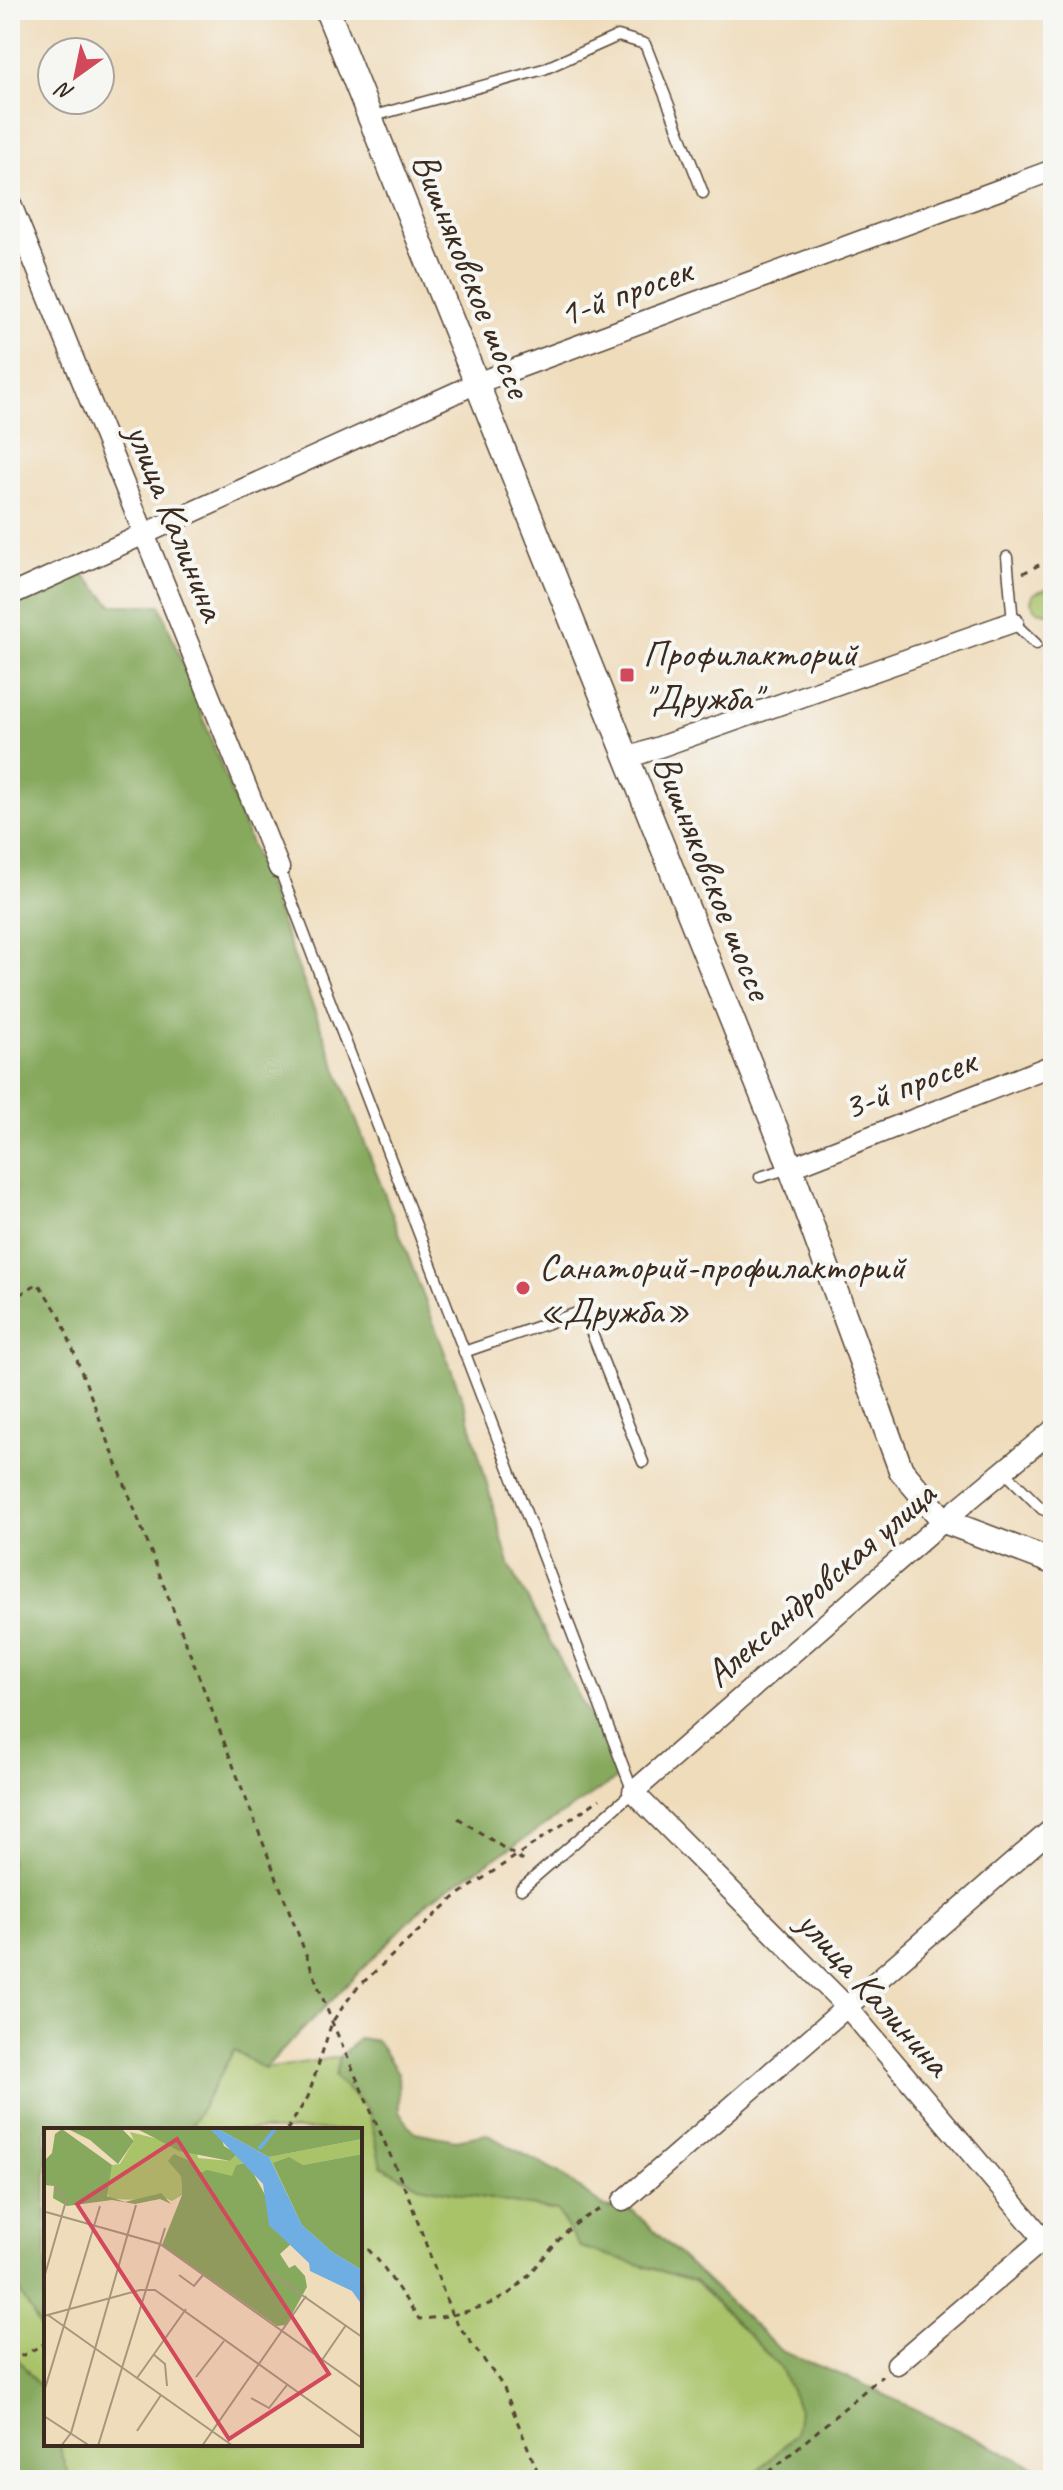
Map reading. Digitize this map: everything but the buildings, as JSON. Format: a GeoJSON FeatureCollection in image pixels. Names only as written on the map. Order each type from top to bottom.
{"type":"FeatureCollection","features":[{"type":"Feature","properties":{"kind":"street","name":"Вишняковское шоссе"},"geometry":{"type":"LineString","coordinates":[[327,10],[790,1168],[901,1470],[944,1521],[1053,1562]]}},
{"type":"Feature","properties":{"kind":"street","name":"1-й просек"},"geometry":{"type":"LineString","coordinates":[[10,595],[477,383],[1053,170]]}},
{"type":"Feature","properties":{"kind":"street","name":"улица Калинина"},"geometry":{"type":"LineString","coordinates":[[10,202],[15,230],[145,536],[279,868]]}},
{"type":"Feature","properties":{"kind":"street"},"geometry":{"type":"LineString","coordinates":[[628,758],[1013,622]]}},
{"type":"Feature","properties":{"kind":"street","name":"3-й просек"},"geometry":{"type":"LineString","coordinates":[[790,1168],[1053,1065]]}},
{"type":"Feature","properties":{"kind":"street","name":"Александровская улица"},"geometry":{"type":"LineString","coordinates":[[633,1792],[1053,1430]]}},
{"type":"Feature","properties":{"kind":"street","name":"улица Калинина"},"geometry":{"type":"LineString","coordinates":[[633,1792],[848,2008],[1050,2240]]}},
{"type":"Feature","properties":{"kind":"street"},"geometry":{"type":"LineString","coordinates":[[623,2201],[1053,1828]]}},
{"type":"Feature","properties":{"kind":"street"},"geometry":{"type":"LineString","coordinates":[[897,2364],[1050,2240]]}},
{"type":"Feature","properties":{"kind":"lane"},"geometry":{"type":"LineString","coordinates":[[370,117],[544,69],[618,36],[645,44],[703,193]]}},
{"type":"Feature","properties":{"kind":"lane"},"geometry":{"type":"LineString","coordinates":[[1007,557],[1013,622],[1036,644]]}},
{"type":"Feature","properties":{"kind":"lane"},"geometry":{"type":"LineString","coordinates":[[279,868],[633,1792],[521,1889]]}},
{"type":"Feature","properties":{"kind":"lane"},"geometry":{"type":"LineString","coordinates":[[760,1177],[790,1168]]}},
{"type":"Feature","properties":{"kind":"lane"},"geometry":{"type":"LineString","coordinates":[[464,1352],[583,1311],[643,1462]]}},
{"type":"Feature","properties":{"kind":"lane"},"geometry":{"type":"LineString","coordinates":[[1004,1471],[1042,1509],[1053,1513]]}},
{"type":"Feature","properties":{"kind":"path"},"geometry":{"type":"LineString","coordinates":[[1009,581],[1053,558]]}},
{"type":"Feature","properties":{"kind":"path"},"geometry":{"type":"LineString","coordinates":[[10,1301],[38,1283],[60,1316],[332,2022],[409,2198],[453,2318],[503,2386],[541,2480]]}},
{"type":"Feature","properties":{"kind":"path"},"geometry":{"type":"LineString","coordinates":[[288,2128],[308,2097],[332,2022],[355,1990],[454,1898],[618,1787],[633,1792]]}},
{"type":"Feature","properties":{"kind":"path"},"geometry":{"type":"LineString","coordinates":[[458,1818],[528,1864]]}},
{"type":"Feature","properties":{"kind":"path"},"geometry":{"type":"LineString","coordinates":[[362,2242],[382,2265],[419,2319],[453,2318],[516,2289],[578,2218],[623,2201]]}},
{"type":"Feature","properties":{"kind":"path"},"geometry":{"type":"LineString","coordinates":[[10,2362],[44,2344]]}},
{"type":"Feature","properties":{"kind":"path"},"geometry":{"type":"LineString","coordinates":[[760,2480],[897,2364]]}},
{"type":"Feature","properties":{"kind":"green space"},"geometry":{"type":"Polygon","coordinates":[[[84,575],[112,605],[160,605],[466,1408],[509,1564],[621,1776],[430,1900],[264,2069],[234,2050],[190,2128],[44,2128],[44,2334],[10,2275],[10,2177],[19,2128],[10,2127],[10,606],[84,575]]]}},
{"type":"Feature","properties":{"kind":"green space"},"geometry":{"type":"Polygon","coordinates":[[[1053,586],[1053,614],[1037,611],[1031,602],[1033,594],[1053,586]]]}},
{"type":"Feature","properties":{"kind":"green space"},"geometry":{"type":"Polygon","coordinates":[[[359,2038],[377,2041],[398,2073],[399,2112],[415,2132],[456,2140],[486,2134],[558,2172],[604,2207],[633,2211],[781,2351],[854,2380],[1053,2476],[1053,2480],[749,2480],[796,2434],[799,2409],[781,2368],[695,2281],[580,2247],[557,2211],[419,2186],[381,2166],[369,2111],[335,2077],[339,2057],[359,2038]]]}},
{"type":"Feature","properties":{"kind":"green space"},"geometry":{"type":"Polygon","coordinates":[[[234,2050],[264,2069],[339,2057],[335,2077],[369,2111],[381,2166],[419,2186],[557,2211],[580,2247],[694,2281],[782,2368],[799,2409],[796,2434],[749,2480],[70,2480],[60,2446],[362,2446],[362,2128],[190,2128],[234,2050]]]}},
{"type":"Feature","properties":{"kind":"green space"},"geometry":{"type":"Polygon","coordinates":[[[10,2271],[44,2323],[44,2396],[10,2349],[10,2271]]]}},
{"type":"Feature","properties":{"kind":"green space"},"geometry":{"type":"Polygon","coordinates":[[[10,2349],[42,2390],[44,2446],[60,2446],[70,2480],[10,2480],[10,2349]]]}},
{"type":"Feature","properties":{"kind":"place","name":"Профилакторий \"Дружба\""},"geometry":{"type":"Point","coordinates":[627,675]}},
{"type":"Feature","properties":{"kind":"place","name":"Санаторий-профилакторий «Дружба»"},"geometry":{"type":"Point","coordinates":[523,1288]}}]}
